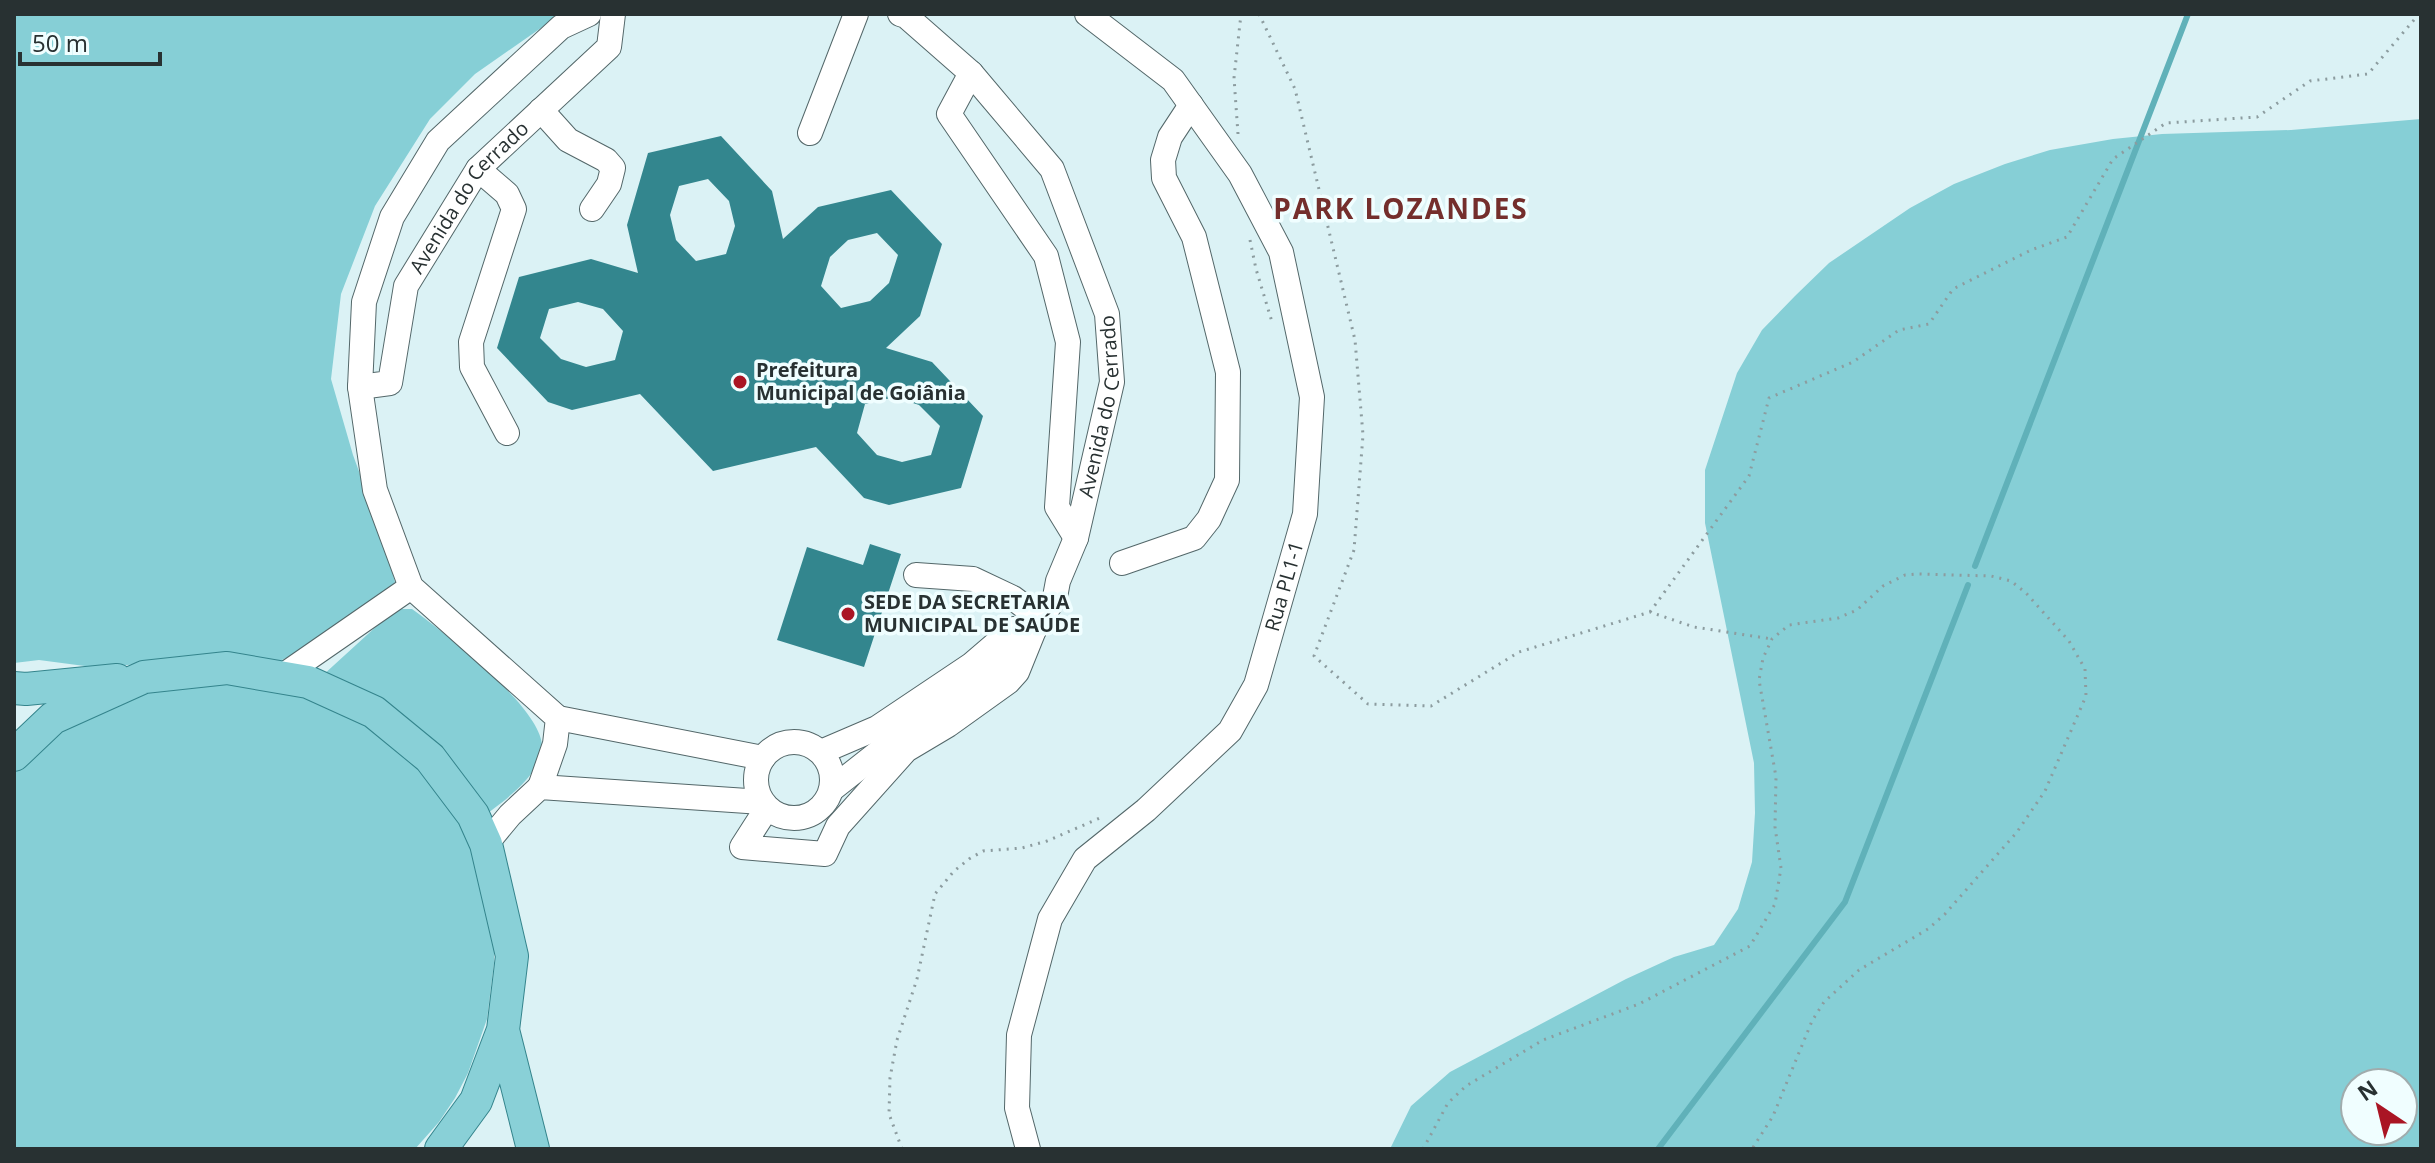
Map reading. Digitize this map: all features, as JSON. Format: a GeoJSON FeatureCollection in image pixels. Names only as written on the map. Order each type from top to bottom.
{"type":"FeatureCollection","features":[{"type":"Feature","properties":{"kind":"main road"},"geometry":{"type":"LineString","coordinates":[[14,688],[227,668],[281,677],[308,682],[374,712],[430,758],[473,815],[486,844],[512,956],[503,1030],[476,1101],[441,1149]]}},
{"type":"Feature","properties":{"kind":"main road"},"geometry":{"type":"LineString","coordinates":[[14,755],[53,718],[144,677]]}},
{"type":"Feature","properties":{"kind":"main road"},"geometry":{"type":"LineString","coordinates":[[503,1030],[533,1149]]}},
{"type":"Feature","properties":{"kind":"street","name":"Avenida do Cerrado"},"geometry":{"type":"LineString","coordinates":[[558,718],[411,587],[375,490],[360,387],[364,302],[392,217],[430,154],[438,141],[561,27],[589,14]]}},
{"type":"Feature","properties":{"kind":"street","name":"Avenida do Cerrado"},"geometry":{"type":"LineString","coordinates":[[360,387],[390,383],[406,286],[478,169],[609,47],[613,14]]}},
{"type":"Feature","properties":{"kind":"street"},"geometry":{"type":"LineString","coordinates":[[810,133],[856,14]]}},
{"type":"Feature","properties":{"kind":"street","name":"Avenida do Cerrado"},"geometry":{"type":"LineString","coordinates":[[832,789],[892,740],[982,679],[1055,597],[1058,581],[1076,538],[1112,382],[1107,314],[1052,169],[971,73],[900,14]]}},
{"type":"Feature","properties":{"kind":"street","name":"Rua PL1-1"},"geometry":{"type":"LineString","coordinates":[[1028,1149],[1017,1108],[1019,1035],[1050,919],[1085,859],[1146,810],[1230,731],[1256,685],[1305,514],[1312,397],[1281,252],[1240,174],[1173,80],[1087,14]]}},
{"type":"Feature","properties":{"kind":"street","name":"Avenida do Cerrado"},"geometry":{"type":"LineString","coordinates":[[971,73],[949,114],[1046,256],[1068,342],[1057,507],[1076,538]]}},
{"type":"Feature","properties":{"kind":"street"},"geometry":{"type":"LineString","coordinates":[[1122,563],[1194,538],[1209,519],[1227,480],[1228,372],[1194,237],[1164,178],[1163,160],[1170,137],[1191,105]]}},
{"type":"Feature","properties":{"kind":"street"},"geometry":{"type":"LineString","coordinates":[[541,110],[568,140],[606,160],[613,168],[609,184],[592,209]]}},
{"type":"Feature","properties":{"kind":"street"},"geometry":{"type":"LineString","coordinates":[[478,169],[507,194],[514,209],[471,342],[472,367],[507,433]]}},
{"type":"Feature","properties":{"kind":"street"},"geometry":{"type":"LineString","coordinates":[[916,575],[973,579],[1013,598],[1033,622]]}},
{"type":"Feature","properties":{"kind":"street"},"geometry":{"type":"LineString","coordinates":[[281,677],[411,587]]}},
{"type":"Feature","properties":{"kind":"street"},"geometry":{"type":"LineString","coordinates":[[486,844],[510,815],[540,787],[555,744],[558,718],[763,758]]}},
{"type":"Feature","properties":{"kind":"street","name":"Avenida do Cerrado"},"geometry":{"type":"LineString","coordinates":[[821,752],[892,740]]}},
{"type":"Feature","properties":{"kind":"street"},"geometry":{"type":"LineString","coordinates":[[764,805],[742,847],[825,854],[838,826],[892,740]]}},
{"type":"Feature","properties":{"kind":"street"},"geometry":{"type":"LineString","coordinates":[[797,742],[821,752],[833,775],[827,801],[817,811],[791,819],[778,815],[764,805],[757,791],[756,779],[763,758],[772,749],[784,743],[797,742]]}},
{"type":"Feature","properties":{"kind":"street"},"geometry":{"type":"LineString","coordinates":[[540,787],[764,805]]}},
{"type":"Feature","properties":{"kind":"path"},"geometry":{"type":"LineString","coordinates":[[1240,174],[1234,78],[1241,14]]}},
{"type":"Feature","properties":{"kind":"path"},"geometry":{"type":"LineString","coordinates":[[1259,14],[1295,89],[1355,340],[1363,435],[1354,550],[1314,656],[1368,704],[1431,706],[1519,652],[1650,612],[1694,627],[1772,639]]}},
{"type":"Feature","properties":{"kind":"path"},"geometry":{"type":"LineString","coordinates":[[1650,612],[1749,476],[1769,398],[1853,362],[1899,330],[1929,324],[1953,289],[2031,250],[2067,237],[2113,159],[2166,123],[2257,117],[2310,81],[2368,74],[2419,14]]}},
{"type":"Feature","properties":{"kind":"path"},"geometry":{"type":"LineString","coordinates":[[1247,228],[1274,328]]}},
{"type":"Feature","properties":{"kind":"path"},"geometry":{"type":"LineString","coordinates":[[1423,1149],[1448,1103],[1466,1086],[1543,1040],[1639,1004],[1750,946],[1775,904],[1781,868],[1775,827],[1776,777],[1759,680],[1763,658],[1772,639],[1789,625],[1838,618],[1857,610],[1883,586],[1905,575],[1991,576],[2011,581],[2026,593],[2069,641],[2085,669],[2086,696],[2045,791],[2017,832],[1945,914],[1928,929],[1859,970],[1824,1002],[1812,1021],[1773,1116],[1752,1149]]}},
{"type":"Feature","properties":{"kind":"path"},"geometry":{"type":"LineString","coordinates":[[902,1149],[889,1114],[890,1078],[897,1040],[917,979],[935,894],[954,871],[983,851],[1022,848],[1047,841],[1110,812]]}},
{"type":"Feature","properties":{"kind":"shaded area"},"geometry":{"type":"Polygon","coordinates":[[[14,14],[561,14],[475,74],[430,119],[375,206],[341,294],[331,379],[395,582],[384,600],[316,643],[280,661],[259,662],[219,655],[100,668],[39,660],[14,663],[14,14]]]}},
{"type":"Feature","properties":{"kind":"shaded area"},"geometry":{"type":"Polygon","coordinates":[[[2421,119],[2421,1149],[1390,1149],[1411,1106],[1450,1072],[1626,979],[1674,957],[1714,945],[1738,909],[1752,862],[1754,763],[1705,523],[1705,470],[1737,373],[1762,330],[1829,263],[1910,208],[1954,184],[2050,150],[2162,134],[2291,130],[2421,119]]]}},
{"type":"Feature","properties":{"kind":"shaded area"},"geometry":{"type":"Polygon","coordinates":[[[412,609],[490,673],[528,715],[539,734],[542,750],[534,769],[518,788],[482,817],[322,676],[391,613],[412,609]]]}},
{"type":"Feature","properties":{"kind":"shaded area"},"geometry":{"type":"Polygon","coordinates":[[[256,682],[342,709],[412,758],[448,802],[475,852],[494,935],[487,1019],[468,1073],[439,1122],[415,1149],[16,1149],[14,768],[57,731],[167,684],[256,682]]]}},
{"type":"Feature","properties":{"kind":"building"},"geometry":{"type":"Polygon","coordinates":[[[721,136],[772,191],[783,239],[818,207],[891,190],[942,244],[920,316],[886,348],[932,362],[983,416],[961,488],[889,505],[864,498],[816,447],[713,471],[640,394],[572,410],[548,402],[497,348],[519,277],[591,259],[638,273],[627,225],[648,153],[721,136]],[[708,179],[679,186],[670,215],[676,240],[696,261],[726,254],[735,226],[729,201],[708,179]],[[877,233],[848,240],[830,257],[821,286],[841,308],[870,301],[889,283],[898,255],[877,233]],[[578,302],[549,309],[540,338],[561,359],[586,367],[615,360],[623,331],[603,309],[578,302]],[[895,397],[865,404],[857,433],[877,455],[902,462],[931,455],[940,426],[919,405],[895,397]]]}},
{"type":"Feature","properties":{"kind":"building"},"geometry":{"type":"Polygon","coordinates":[[[870,544],[901,554],[864,667],[777,640],[807,547],[863,565],[870,544]]]}},
{"type":"Feature","properties":{"kind":"waterway"},"geometry":{"type":"LineString","coordinates":[[1975,566],[2188,14]]}},
{"type":"Feature","properties":{"kind":"waterway"},"geometry":{"type":"LineString","coordinates":[[1658,1149],[1845,902],[1968,585]]}},
{"type":"Feature","properties":{"kind":"place","name":"Prefeitura Municipal de Goiânia"},"geometry":{"type":"Point","coordinates":[740,382]}},
{"type":"Feature","properties":{"kind":"place","name":"SEDE DA SECRETARIA MUNICIPAL DE SAÚDE"},"geometry":{"type":"Point","coordinates":[848,614]}},
{"type":"Feature","properties":{"kind":"district","name":"PARK LOZANDES"},"geometry":{"type":"Point","coordinates":[1401,209]}}]}
